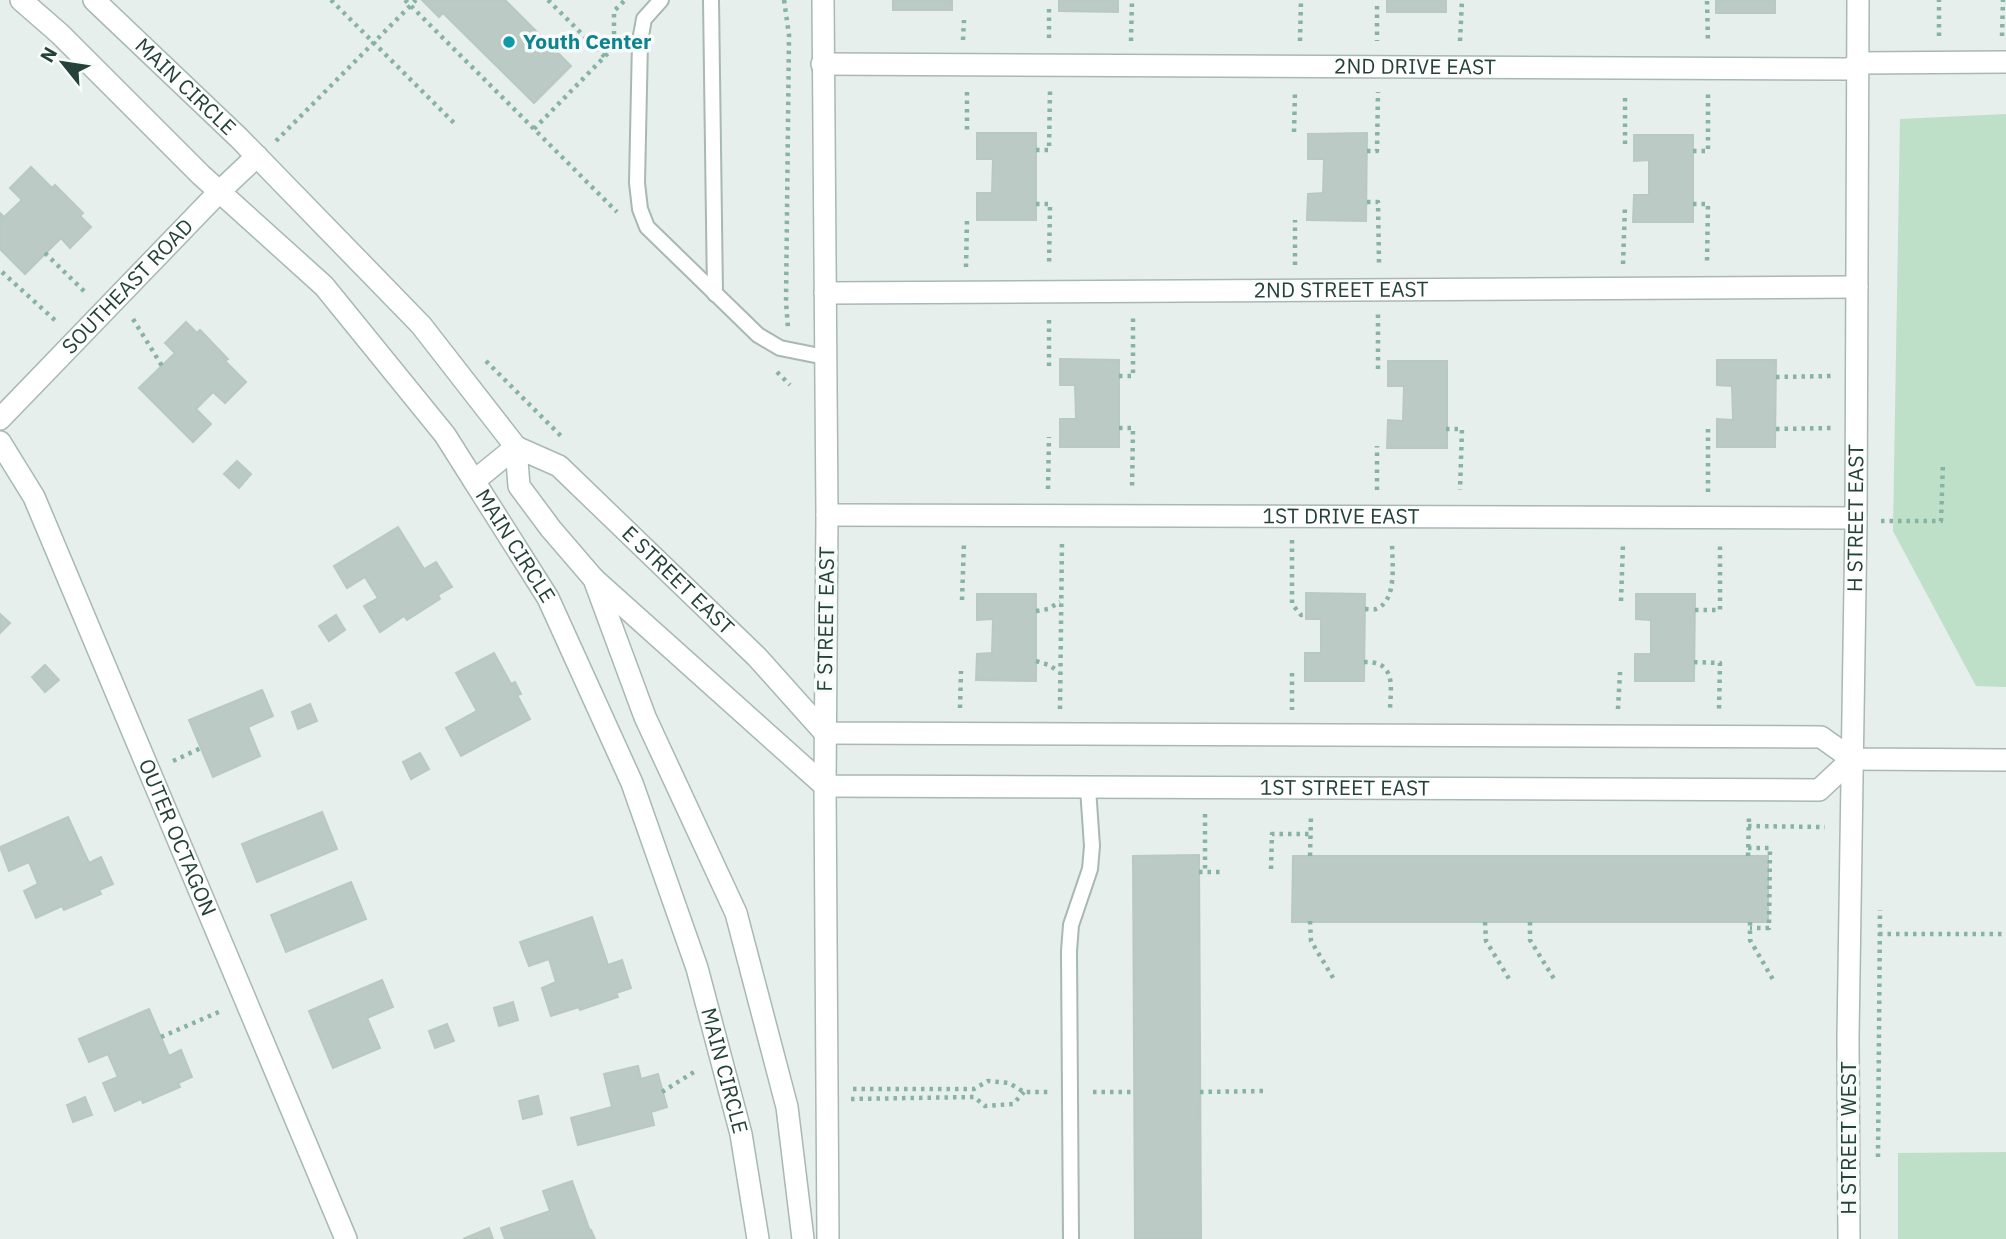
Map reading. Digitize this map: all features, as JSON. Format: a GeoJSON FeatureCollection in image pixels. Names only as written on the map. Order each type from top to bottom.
{"type":"FeatureCollection","features":[{"type":"Feature","properties":{"kind":"street","name":"MAIN CIRCLE"},"geometry":{"type":"LineString","coordinates":[[21,0],[60,34],[219,192],[324,286],[445,435],[548,598],[632,783],[697,968],[741,1134],[758,1239]]}},
{"type":"Feature","properties":{"kind":"street","name":"MAIN CIRCLE"},"geometry":{"type":"LineString","coordinates":[[94,0],[264,151],[421,325],[516,447],[519,486],[594,579],[645,717],[736,913],[787,1107],[803,1239]]}},
{"type":"Feature","properties":{"kind":"street","name":"F STREET EAST"},"geometry":{"type":"LineString","coordinates":[[823,0],[828,1239]]}},
{"type":"Feature","properties":{"kind":"street","name":"H STREET EAST"},"geometry":{"type":"LineString","coordinates":[[1848,1037],[1856,520],[1858,0]]}},
{"type":"Feature","properties":{"kind":"street","name":"2ND DRIVE EAST"},"geometry":{"type":"LineString","coordinates":[[822,64],[1849,69],[1858,63],[2006,62]]}},
{"type":"Feature","properties":{"kind":"street","name":"SOUTHEAST ROAD"},"geometry":{"type":"LineString","coordinates":[[0,419],[219,192],[264,151]]}},
{"type":"Feature","properties":{"kind":"street","name":"2ND STREET EAST"},"geometry":{"type":"LineString","coordinates":[[825,293],[1857,287]]}},
{"type":"Feature","properties":{"kind":"street","name":"OUTER OCTAGON"},"geometry":{"type":"LineString","coordinates":[[0,442],[34,497],[346,1239]]}},
{"type":"Feature","properties":{"kind":"street"},"geometry":{"type":"LineString","coordinates":[[474,481],[516,447]]}},
{"type":"Feature","properties":{"kind":"street","name":"E STREET EAST"},"geometry":{"type":"LineString","coordinates":[[516,447],[559,466],[757,657],[825,733]]}},
{"type":"Feature","properties":{"kind":"street","name":"1ST DRIVE EAST"},"geometry":{"type":"LineString","coordinates":[[827,515],[1856,520]]}},
{"type":"Feature","properties":{"kind":"street"},"geometry":{"type":"LineString","coordinates":[[594,579],[825,786]]}},
{"type":"Feature","properties":{"kind":"street"},"geometry":{"type":"LineString","coordinates":[[825,733],[1821,737],[1852,759],[2006,760]]}},
{"type":"Feature","properties":{"kind":"street","name":"1ST STREET EAST"},"geometry":{"type":"LineString","coordinates":[[825,786],[1819,790],[1852,759]]}},
{"type":"Feature","properties":{"kind":"street","name":"H STREET WEST"},"geometry":{"type":"LineString","coordinates":[[1848,1037],[1849,1239]]}},
{"type":"Feature","properties":{"kind":"lane"},"geometry":{"type":"LineString","coordinates":[[661,0],[645,19],[640,41],[637,183],[640,209],[647,227],[758,335],[780,348],[825,357]]}},
{"type":"Feature","properties":{"kind":"lane"},"geometry":{"type":"LineString","coordinates":[[711,0],[715,294]]}},
{"type":"Feature","properties":{"kind":"lane"},"geometry":{"type":"LineString","coordinates":[[1072,1239],[1069,951],[1071,925],[1090,869],[1088,788]]}},
{"type":"Feature","properties":{"kind":"path"},"geometry":{"type":"LineString","coordinates":[[331,0],[457,126]]}},
{"type":"Feature","properties":{"kind":"path"},"geometry":{"type":"LineString","coordinates":[[405,0],[623,218]]}},
{"type":"Feature","properties":{"kind":"path"},"geometry":{"type":"LineString","coordinates":[[264,151],[416,0]]}},
{"type":"Feature","properties":{"kind":"path"},"geometry":{"type":"LineString","coordinates":[[548,0],[605,57]]}},
{"type":"Feature","properties":{"kind":"path"},"geometry":{"type":"LineString","coordinates":[[770,365],[790,385],[786,302],[789,35],[784,0]]}},
{"type":"Feature","properties":{"kind":"path"},"geometry":{"type":"LineString","coordinates":[[1130,66],[1132,0]]}},
{"type":"Feature","properties":{"kind":"path"},"geometry":{"type":"LineString","coordinates":[[1294,132],[1301,0]]}},
{"type":"Feature","properties":{"kind":"path"},"geometry":{"type":"LineString","coordinates":[[1460,67],[1462,0]]}},
{"type":"Feature","properties":{"kind":"path"},"geometry":{"type":"LineString","coordinates":[[1939,0],[1939,36]]}},
{"type":"Feature","properties":{"kind":"path"},"geometry":{"type":"LineString","coordinates":[[2002,36],[2003,0]]}},
{"type":"Feature","properties":{"kind":"path"},"geometry":{"type":"LineString","coordinates":[[1693,151],[1709,151],[1707,1]]}},
{"type":"Feature","properties":{"kind":"path"},"geometry":{"type":"LineString","coordinates":[[1367,151],[1377,151],[1377,6]]}},
{"type":"Feature","properties":{"kind":"path"},"geometry":{"type":"LineString","coordinates":[[534,129],[614,47]]}},
{"type":"Feature","properties":{"kind":"path"},"geometry":{"type":"LineString","coordinates":[[966,65],[967,133]]}},
{"type":"Feature","properties":{"kind":"path"},"geometry":{"type":"LineString","coordinates":[[1036,150],[1049,150],[1050,65]]}},
{"type":"Feature","properties":{"kind":"path"},"geometry":{"type":"LineString","coordinates":[[1625,145],[1626,68]]}},
{"type":"Feature","properties":{"kind":"path"},"geometry":{"type":"LineString","coordinates":[[1367,202],[1378,202],[1378,369]]}},
{"type":"Feature","properties":{"kind":"path"},"geometry":{"type":"LineString","coordinates":[[1036,204],[1049,204],[1049,366]]}},
{"type":"Feature","properties":{"kind":"path"},"geometry":{"type":"LineString","coordinates":[[1693,204],[1707,204],[1706,288]]}},
{"type":"Feature","properties":{"kind":"path"},"geometry":{"type":"LineString","coordinates":[[1622,288],[1625,206]]}},
{"type":"Feature","properties":{"kind":"path"},"geometry":{"type":"LineString","coordinates":[[966,292],[967,219]]}},
{"type":"Feature","properties":{"kind":"path"},"geometry":{"type":"LineString","coordinates":[[1295,220],[1295,290]]}},
{"type":"Feature","properties":{"kind":"path"},"geometry":{"type":"LineString","coordinates":[[45,253],[111,304],[162,366]]}},
{"type":"Feature","properties":{"kind":"path"},"geometry":{"type":"LineString","coordinates":[[2,272],[76,340]]}},
{"type":"Feature","properties":{"kind":"path"},"geometry":{"type":"LineString","coordinates":[[1119,376],[1133,376],[1132,291]]}},
{"type":"Feature","properties":{"kind":"path"},"geometry":{"type":"LineString","coordinates":[[1776,377],[1856,376]]}},
{"type":"Feature","properties":{"kind":"path"},"geometry":{"type":"LineString","coordinates":[[1119,428],[1133,428],[1131,516]]}},
{"type":"Feature","properties":{"kind":"path"},"geometry":{"type":"LineString","coordinates":[[1776,429],[1856,428]]}},
{"type":"Feature","properties":{"kind":"path"},"geometry":{"type":"LineString","coordinates":[[1446,429],[1462,429],[1459,517]]}},
{"type":"Feature","properties":{"kind":"path"},"geometry":{"type":"LineString","coordinates":[[1695,610],[1720,610],[1708,429]]}},
{"type":"Feature","properties":{"kind":"path"},"geometry":{"type":"LineString","coordinates":[[1049,437],[1061,601],[1059,735]]}},
{"type":"Feature","properties":{"kind":"path"},"geometry":{"type":"LineString","coordinates":[[1364,609],[1376,609],[1388,600],[1392,585],[1377,446]]}},
{"type":"Feature","properties":{"kind":"path"},"geometry":{"type":"LineString","coordinates":[[1856,520],[1941,521],[1942,462]]}},
{"type":"Feature","properties":{"kind":"path"},"geometry":{"type":"LineString","coordinates":[[962,600],[964,516]]}},
{"type":"Feature","properties":{"kind":"path"},"geometry":{"type":"LineString","coordinates":[[1292,516],[1292,604],[1301,615],[1306,615]]}},
{"type":"Feature","properties":{"kind":"path"},"geometry":{"type":"LineString","coordinates":[[1621,601],[1624,517]]}},
{"type":"Feature","properties":{"kind":"path"},"geometry":{"type":"LineString","coordinates":[[1036,611],[1048,609],[1061,601]]}},
{"type":"Feature","properties":{"kind":"path"},"geometry":{"type":"LineString","coordinates":[[1036,661],[1060,672]]}},
{"type":"Feature","properties":{"kind":"path"},"geometry":{"type":"LineString","coordinates":[[1364,662],[1375,662],[1386,669],[1392,682],[1389,736]]}},
{"type":"Feature","properties":{"kind":"path"},"geometry":{"type":"LineString","coordinates":[[1694,662],[1720,663],[1718,737]]}},
{"type":"Feature","properties":{"kind":"path"},"geometry":{"type":"LineString","coordinates":[[959,734],[961,671]]}},
{"type":"Feature","properties":{"kind":"path"},"geometry":{"type":"LineString","coordinates":[[1617,736],[1620,672]]}},
{"type":"Feature","properties":{"kind":"path"},"geometry":{"type":"LineString","coordinates":[[1292,673],[1292,735]]}},
{"type":"Feature","properties":{"kind":"path"},"geometry":{"type":"LineString","coordinates":[[1205,788],[1202,873],[1220,873]]}},
{"type":"Feature","properties":{"kind":"path"},"geometry":{"type":"LineString","coordinates":[[1311,788],[1311,856]]}},
{"type":"Feature","properties":{"kind":"path"},"geometry":{"type":"LineString","coordinates":[[1748,856],[1749,789]]}},
{"type":"Feature","properties":{"kind":"path"},"geometry":{"type":"LineString","coordinates":[[1748,826],[1852,828]]}},
{"type":"Feature","properties":{"kind":"path"},"geometry":{"type":"LineString","coordinates":[[1271,869],[1272,834],[1310,834]]}},
{"type":"Feature","properties":{"kind":"path"},"geometry":{"type":"LineString","coordinates":[[1748,848],[1770,848],[1769,928],[1750,925],[1750,940],[1775,983]]}},
{"type":"Feature","properties":{"kind":"path"},"geometry":{"type":"LineString","coordinates":[[1878,1170],[1880,908]]}},
{"type":"Feature","properties":{"kind":"path"},"geometry":{"type":"LineString","coordinates":[[1310,921],[1311,941],[1335,981]]}},
{"type":"Feature","properties":{"kind":"path"},"geometry":{"type":"LineString","coordinates":[[1485,922],[1486,941],[1511,982]]}},
{"type":"Feature","properties":{"kind":"path"},"geometry":{"type":"LineString","coordinates":[[1530,922],[1530,940],[1556,982]]}},
{"type":"Feature","properties":{"kind":"path"},"geometry":{"type":"LineString","coordinates":[[1880,934],[2006,934]]}},
{"type":"Feature","properties":{"kind":"path"},"geometry":{"type":"LineString","coordinates":[[161,1037],[246,1001]]}},
{"type":"Feature","properties":{"kind":"path"},"geometry":{"type":"LineString","coordinates":[[662,1092],[720,1054]]}},
{"type":"Feature","properties":{"kind":"path"},"geometry":{"type":"LineString","coordinates":[[851,1089],[974,1089],[988,1081],[1009,1083],[1024,1092],[1013,1104],[985,1106],[974,1097],[851,1099]]}},
{"type":"Feature","properties":{"kind":"path"},"geometry":{"type":"LineString","coordinates":[[974,1089],[974,1097]]}},
{"type":"Feature","properties":{"kind":"path"},"geometry":{"type":"LineString","coordinates":[[1200,1092],[1263,1091]]}},
{"type":"Feature","properties":{"kind":"green space"},"geometry":{"type":"Polygon","coordinates":[[[2006,114],[2006,687],[1976,686],[1893,531],[1900,119],[2006,114]]]}},
{"type":"Feature","properties":{"kind":"green space"},"geometry":{"type":"Polygon","coordinates":[[[2006,1152],[2006,1239],[1898,1239],[1898,1153],[2006,1152]]]}},
{"type":"Feature","properties":{"kind":"building","name":"Youth Center"},"geometry":{"type":"Polygon","coordinates":[[[422,0],[505,0],[571,66],[534,103],[443,13],[439,17],[422,0]]]}},
{"type":"Feature","properties":{"kind":"building"},"geometry":{"type":"Polygon","coordinates":[[[893,0],[952,0],[952,10],[893,10],[893,0]]]}},
{"type":"Feature","properties":{"kind":"building"},"geometry":{"type":"Polygon","coordinates":[[[1059,0],[1118,0],[1118,12],[1059,11],[1059,0]]]}},
{"type":"Feature","properties":{"kind":"building"},"geometry":{"type":"Polygon","coordinates":[[[1387,0],[1446,0],[1446,12],[1387,12],[1387,0]]]}},
{"type":"Feature","properties":{"kind":"building"},"geometry":{"type":"Polygon","coordinates":[[[1716,0],[1775,0],[1775,13],[1716,13],[1716,0]]]}},
{"type":"Feature","properties":{"kind":"building"},"geometry":{"type":"Polygon","coordinates":[[[977,133],[1036,133],[1036,220],[977,220],[977,193],[992,193],[993,159],[977,159],[977,133]]]}},
{"type":"Feature","properties":{"kind":"building"},"geometry":{"type":"Polygon","coordinates":[[[1367,133],[1366,221],[1307,220],[1308,194],[1323,193],[1324,159],[1308,159],[1308,134],[1367,133]]]}},
{"type":"Feature","properties":{"kind":"building"},"geometry":{"type":"Polygon","coordinates":[[[1634,135],[1693,135],[1693,222],[1633,222],[1634,195],[1649,195],[1649,160],[1634,161],[1634,135]]]}},
{"type":"Feature","properties":{"kind":"building"},"geometry":{"type":"Polygon","coordinates":[[[31,167],[52,188],[55,185],[83,213],[80,216],[91,227],[70,248],[61,238],[25,274],[0,249],[0,213],[4,217],[22,200],[10,188],[31,167]]]}},
{"type":"Feature","properties":{"kind":"building"},"geometry":{"type":"Polygon","coordinates":[[[186,322],[197,333],[200,330],[246,382],[225,403],[213,392],[196,409],[211,424],[193,442],[139,388],[175,353],[165,343],[186,322]]]}},
{"type":"Feature","properties":{"kind":"building"},"geometry":{"type":"Polygon","coordinates":[[[1060,359],[1119,360],[1119,447],[1060,447],[1060,419],[1076,419],[1075,385],[1060,385],[1060,359]]]}},
{"type":"Feature","properties":{"kind":"building"},"geometry":{"type":"Polygon","coordinates":[[[1717,360],[1776,360],[1775,447],[1717,447],[1717,419],[1733,420],[1732,386],[1717,385],[1717,360]]]}},
{"type":"Feature","properties":{"kind":"building"},"geometry":{"type":"Polygon","coordinates":[[[1388,361],[1447,361],[1447,448],[1387,448],[1388,420],[1403,421],[1404,386],[1388,386],[1388,361]]]}},
{"type":"Feature","properties":{"kind":"building"},"geometry":{"type":"Polygon","coordinates":[[[237,461],[251,474],[239,488],[224,474],[237,461]]]}},
{"type":"Feature","properties":{"kind":"building"},"geometry":{"type":"Polygon","coordinates":[[[398,527],[424,569],[436,562],[452,587],[438,595],[440,599],[407,620],[404,616],[380,632],[364,606],[378,598],[365,577],[347,588],[334,566],[398,527]]]}},
{"type":"Feature","properties":{"kind":"building"},"geometry":{"type":"Polygon","coordinates":[[[1306,593],[1365,594],[1364,681],[1305,681],[1305,653],[1321,653],[1321,619],[1306,619],[1306,593]]]}},
{"type":"Feature","properties":{"kind":"building"},"geometry":{"type":"Polygon","coordinates":[[[977,594],[1036,594],[1036,681],[976,680],[977,654],[992,653],[993,619],[977,620],[977,594]]]}},
{"type":"Feature","properties":{"kind":"building"},"geometry":{"type":"Polygon","coordinates":[[[1636,594],[1695,594],[1694,681],[1635,681],[1635,654],[1651,654],[1651,620],[1636,619],[1636,594]]]}},
{"type":"Feature","properties":{"kind":"building"},"geometry":{"type":"Polygon","coordinates":[[[0,614],[10,623],[0,633],[0,614]]]}},
{"type":"Feature","properties":{"kind":"building"},"geometry":{"type":"Polygon","coordinates":[[[336,615],[345,630],[329,641],[319,626],[336,615]]]}},
{"type":"Feature","properties":{"kind":"building"},"geometry":{"type":"Polygon","coordinates":[[[494,653],[511,684],[515,682],[521,694],[517,695],[530,719],[461,756],[446,728],[477,711],[456,673],[494,653]]]}},
{"type":"Feature","properties":{"kind":"building"},"geometry":{"type":"Polygon","coordinates":[[[45,665],[59,680],[45,692],[32,677],[45,665]]]}},
{"type":"Feature","properties":{"kind":"building"},"geometry":{"type":"Polygon","coordinates":[[[262,690],[273,716],[248,727],[260,756],[213,777],[189,720],[262,690]]]}},
{"type":"Feature","properties":{"kind":"building"},"geometry":{"type":"Polygon","coordinates":[[[310,704],[317,721],[298,729],[292,712],[310,704]]]}},
{"type":"Feature","properties":{"kind":"building"},"geometry":{"type":"Polygon","coordinates":[[[420,753],[429,769],[411,779],[403,762],[420,753]]]}},
{"type":"Feature","properties":{"kind":"building"},"geometry":{"type":"Polygon","coordinates":[[[322,812],[337,849],[257,882],[242,844],[322,812]]]}},
{"type":"Feature","properties":{"kind":"building"},"geometry":{"type":"Polygon","coordinates":[[[68,817],[89,863],[101,857],[113,884],[99,890],[101,894],[64,910],[62,906],[36,918],[24,891],[38,884],[29,862],[9,871],[0,847],[68,817]]]}},
{"type":"Feature","properties":{"kind":"building"},"geometry":{"type":"Polygon","coordinates":[[[1199,855],[1201,1239],[1135,1239],[1133,856],[1199,855]]]}},
{"type":"Feature","properties":{"kind":"building"},"geometry":{"type":"Polygon","coordinates":[[[1293,856],[1768,856],[1768,922],[1292,922],[1293,856]]]}},
{"type":"Feature","properties":{"kind":"building"},"geometry":{"type":"Polygon","coordinates":[[[351,882],[366,919],[286,952],[271,915],[351,882]]]}},
{"type":"Feature","properties":{"kind":"building"},"geometry":{"type":"Polygon","coordinates":[[[592,917],[608,965],[622,960],[631,988],[616,993],[618,997],[580,1010],[579,1007],[551,1016],[542,988],[556,982],[549,959],[529,966],[520,942],[592,917]]]}},
{"type":"Feature","properties":{"kind":"building"},"geometry":{"type":"Polygon","coordinates":[[[382,980],[393,1007],[367,1018],[380,1048],[333,1068],[309,1011],[382,980]]]}},
{"type":"Feature","properties":{"kind":"building"},"geometry":{"type":"Polygon","coordinates":[[[513,1002],[518,1020],[499,1026],[494,1008],[513,1002]]]}},
{"type":"Feature","properties":{"kind":"building"},"geometry":{"type":"Polygon","coordinates":[[[149,1009],[169,1056],[181,1050],[192,1077],[178,1083],[180,1087],[143,1103],[141,1099],[115,1111],[103,1083],[118,1077],[108,1054],[89,1062],[79,1039],[149,1009]]]}},
{"type":"Feature","properties":{"kind":"building"},"geometry":{"type":"Polygon","coordinates":[[[447,1024],[454,1041],[435,1048],[429,1031],[447,1024]]]}},
{"type":"Feature","properties":{"kind":"building"},"geometry":{"type":"Polygon","coordinates":[[[638,1066],[641,1079],[658,1074],[667,1107],[651,1112],[654,1125],[578,1145],[571,1118],[612,1107],[604,1074],[638,1066]]]}},
{"type":"Feature","properties":{"kind":"building"},"geometry":{"type":"Polygon","coordinates":[[[538,1096],[542,1114],[523,1119],[519,1101],[538,1096]]]}},
{"type":"Feature","properties":{"kind":"building"},"geometry":{"type":"Polygon","coordinates":[[[85,1097],[92,1115],[73,1122],[67,1105],[85,1097]]]}},
{"type":"Feature","properties":{"kind":"building"},"geometry":{"type":"Polygon","coordinates":[[[572,1181],[595,1239],[505,1239],[501,1228],[550,1211],[543,1191],[572,1181]]]}},
{"type":"Feature","properties":{"kind":"building"},"geometry":{"type":"Polygon","coordinates":[[[489,1228],[493,1239],[463,1239],[489,1228]]]}},
{"type":"Feature","properties":{"kind":"place","name":"Youth Center"},"geometry":{"type":"Point","coordinates":[509,42]}}]}
